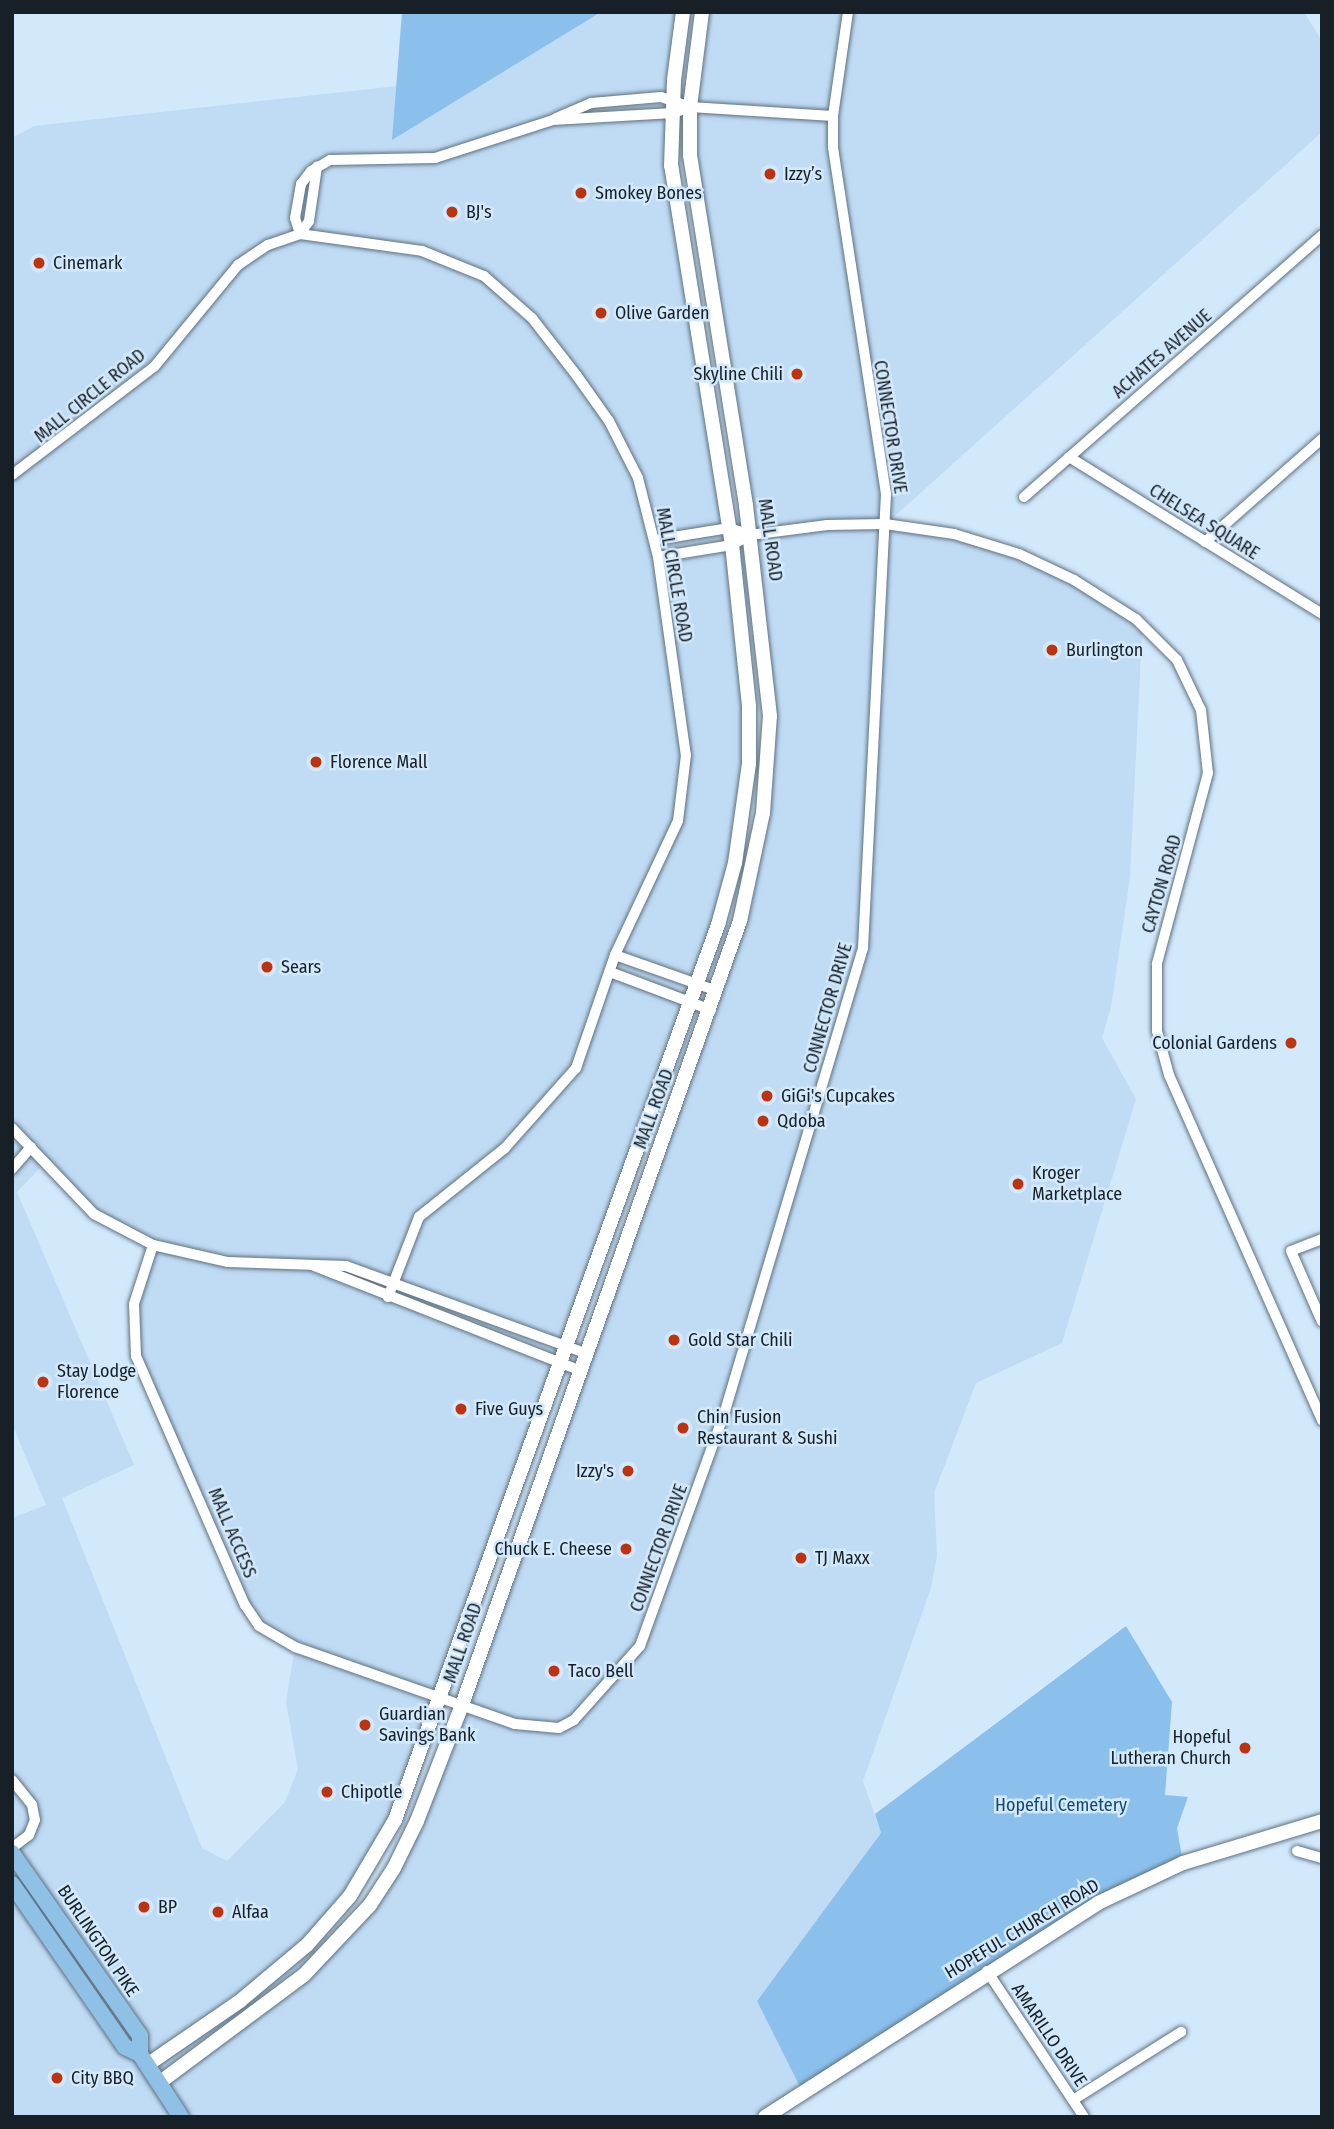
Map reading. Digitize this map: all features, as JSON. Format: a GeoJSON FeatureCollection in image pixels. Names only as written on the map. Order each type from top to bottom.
{"type":"FeatureCollection","features":[{"type":"Feature","properties":{"kind":"main road","name":"MALL ROAD"},"geometry":{"type":"LineString","coordinates":[[143,2060],[281,1968],[337,1912],[395,1820],[443,1698],[697,984],[735,863],[749,764],[746,648],[732,545],[675,203],[673,106],[683,12]]}},
{"type":"Feature","properties":{"kind":"main road","name":"MALL ROAD"},"geometry":{"type":"LineString","coordinates":[[159,2083],[304,1975],[370,1905],[418,1821],[711,1010],[754,865],[767,767],[767,659],[750,535],[701,244],[690,155],[690,107],[702,12]]}},
{"type":"Feature","properties":{"kind":"main road","name":"HOPEFUL CHURCH ROAD"},"geometry":{"type":"LineString","coordinates":[[765,2117],[1070,1919],[1183,1863],[1322,1821]]}},
{"type":"Feature","properties":{"kind":"main road","name":"BURLINGTON PIKE"},"geometry":{"type":"LineString","coordinates":[[12,1853],[140,2036],[143,2060]]}},
{"type":"Feature","properties":{"kind":"main road","name":"BURLINGTON PIKE"},"geometry":{"type":"LineString","coordinates":[[14,1887],[125,2047],[143,2060],[181,2117]]}},
{"type":"Feature","properties":{"kind":"street","name":"CONNECTOR DRIVE"},"geometry":{"type":"LineString","coordinates":[[462,1705],[515,1724],[559,1728],[574,1720],[631,1660],[725,1411],[863,948],[885,483],[846,248],[832,116],[848,12]]}},
{"type":"Feature","properties":{"kind":"street"},"geometry":{"type":"LineString","coordinates":[[553,120],[574,107],[607,100],[832,116]]}},
{"type":"Feature","properties":{"kind":"street"},"geometry":{"type":"LineString","coordinates":[[300,234],[309,221],[317,167],[341,159],[435,158],[553,120],[673,106]]}},
{"type":"Feature","properties":{"kind":"street","name":"MALL CIRCLE ROAD"},"geometry":{"type":"LineString","coordinates":[[12,475],[154,367],[238,265],[268,245],[300,234],[445,257],[484,276],[512,298],[609,421],[638,478],[659,557],[686,778],[672,839],[638,900],[615,955],[587,1045],[560,1091],[505,1148],[419,1217],[388,1297]]}},
{"type":"Feature","properties":{"kind":"street","name":"ACHATES AVENUE"},"geometry":{"type":"LineString","coordinates":[[1024,497],[1322,235]]}},
{"type":"Feature","properties":{"kind":"street"},"geometry":{"type":"LineString","coordinates":[[1205,542],[1322,439]]}},
{"type":"Feature","properties":{"kind":"street","name":"CHELSEA SQUARE"},"geometry":{"type":"LineString","coordinates":[[1069,457],[1322,614]]}},
{"type":"Feature","properties":{"kind":"street","name":"CAYTON ROAD"},"geometry":{"type":"LineString","coordinates":[[750,535],[827,525],[885,524],[984,541],[1074,580],[1150,630],[1177,660],[1195,690],[1207,732],[1208,774],[1157,964],[1157,1031],[1172,1081],[1322,1421]]}},
{"type":"Feature","properties":{"kind":"street"},"geometry":{"type":"LineString","coordinates":[[655,540],[729,528],[750,535]]}},
{"type":"Feature","properties":{"kind":"street"},"geometry":{"type":"LineString","coordinates":[[659,557],[732,545],[750,535]]}},
{"type":"Feature","properties":{"kind":"street"},"geometry":{"type":"LineString","coordinates":[[615,955],[717,991]]}},
{"type":"Feature","properties":{"kind":"street"},"geometry":{"type":"LineString","coordinates":[[610,972],[711,1010]]}},
{"type":"Feature","properties":{"kind":"street"},"geometry":{"type":"LineString","coordinates":[[12,1128],[94,1214],[153,1245],[232,1262],[346,1266],[585,1353]]}},
{"type":"Feature","properties":{"kind":"street"},"geometry":{"type":"LineString","coordinates":[[12,1169],[31,1147]]}},
{"type":"Feature","properties":{"kind":"street"},"geometry":{"type":"LineString","coordinates":[[1322,1239],[1291,1251],[1322,1322]]}},
{"type":"Feature","properties":{"kind":"street","name":"MALL ACCESS"},"geometry":{"type":"LineString","coordinates":[[153,1245],[134,1304],[136,1356],[254,1621],[295,1647],[462,1705]]}},
{"type":"Feature","properties":{"kind":"street"},"geometry":{"type":"LineString","coordinates":[[309,1263],[388,1297],[579,1370]]}},
{"type":"Feature","properties":{"kind":"street"},"geometry":{"type":"LineString","coordinates":[[12,1780],[32,1805],[35,1820],[29,1835],[12,1848]]}},
{"type":"Feature","properties":{"kind":"street"},"geometry":{"type":"LineString","coordinates":[[1297,1851],[1322,1858]]}},
{"type":"Feature","properties":{"kind":"street","name":"AMARILLO DRIVE"},"geometry":{"type":"LineString","coordinates":[[987,1971],[1084,2117]]}},
{"type":"Feature","properties":{"kind":"street"},"geometry":{"type":"LineString","coordinates":[[1073,2100],[1181,2032]]}},
{"type":"Feature","properties":{"kind":"shaded area"},"geometry":{"type":"Polygon","coordinates":[[[601,12],[683,12],[671,166],[749,706],[735,863],[395,1820],[308,1945],[322,1957],[337,1943],[417,1821],[712,1007],[763,813],[764,639],[690,155],[702,12],[1304,12],[1322,41],[1322,132],[886,524],[1019,554],[1136,619],[1136,629],[1142,632],[1130,877],[1111,1007],[1102,1038],[1136,1099],[1062,1343],[976,1383],[934,1493],[937,1556],[931,1588],[863,1781],[881,1833],[757,2001],[802,2091],[765,2117],[12,2117],[12,1518],[46,1505],[12,1424],[12,138],[34,126],[398,86],[393,139],[601,12]],[[45,1163],[17,1192],[134,1465],[62,1498],[202,1848],[227,1861],[285,1802],[298,1769],[286,1702],[295,1647],[259,1626],[144,1376],[131,1321],[153,1245],[109,1225],[45,1163]],[[312,1263],[389,1292],[393,1283],[346,1266],[312,1263]]]}},
{"type":"Feature","properties":{"kind":"green space"},"geometry":{"type":"Polygon","coordinates":[[[402,12],[601,12],[392,140],[402,12]]]}},
{"type":"Feature","properties":{"kind":"green space","name":"Hopeful Cemetery"},"geometry":{"type":"Polygon","coordinates":[[[1126,1626],[1172,1702],[1165,1795],[1188,1797],[1177,1828],[1183,1863],[1127,1889],[802,2091],[757,2001],[881,1833],[875,1814],[1126,1626]]]}},
{"type":"Feature","properties":{"kind":"place","name":"Izzy’s"},"geometry":{"type":"Point","coordinates":[770,174]}},
{"type":"Feature","properties":{"kind":"place","name":"Smokey Bones"},"geometry":{"type":"Point","coordinates":[581,193]}},
{"type":"Feature","properties":{"kind":"place","name":"BJ's"},"geometry":{"type":"Point","coordinates":[452,212]}},
{"type":"Feature","properties":{"kind":"place","name":"Cinemark"},"geometry":{"type":"Point","coordinates":[39,263]}},
{"type":"Feature","properties":{"kind":"place","name":"Olive Garden"},"geometry":{"type":"Point","coordinates":[601,313]}},
{"type":"Feature","properties":{"kind":"place","name":"Skyline Chili"},"geometry":{"type":"Point","coordinates":[797,374]}},
{"type":"Feature","properties":{"kind":"place","name":"Burlington"},"geometry":{"type":"Point","coordinates":[1052,650]}},
{"type":"Feature","properties":{"kind":"place","name":"Florence Mall"},"geometry":{"type":"Point","coordinates":[316,762]}},
{"type":"Feature","properties":{"kind":"place","name":"Sears"},"geometry":{"type":"Point","coordinates":[267,967]}},
{"type":"Feature","properties":{"kind":"place","name":"Colonial Gardens"},"geometry":{"type":"Point","coordinates":[1291,1043]}},
{"type":"Feature","properties":{"kind":"place","name":"GiGi's Cupcakes"},"geometry":{"type":"Point","coordinates":[767,1096]}},
{"type":"Feature","properties":{"kind":"place","name":"Qdoba"},"geometry":{"type":"Point","coordinates":[763,1121]}},
{"type":"Feature","properties":{"kind":"place","name":"Kroger Marketplace"},"geometry":{"type":"Point","coordinates":[1018,1184]}},
{"type":"Feature","properties":{"kind":"place","name":"Gold Star Chili"},"geometry":{"type":"Point","coordinates":[674,1340]}},
{"type":"Feature","properties":{"kind":"place","name":"Stay Lodge Florence"},"geometry":{"type":"Point","coordinates":[43,1382]}},
{"type":"Feature","properties":{"kind":"place","name":"Five Guys"},"geometry":{"type":"Point","coordinates":[461,1409]}},
{"type":"Feature","properties":{"kind":"place","name":"Chin Fusion Restaurant & Sushi"},"geometry":{"type":"Point","coordinates":[683,1428]}},
{"type":"Feature","properties":{"kind":"place","name":"Izzy's"},"geometry":{"type":"Point","coordinates":[628,1471]}},
{"type":"Feature","properties":{"kind":"place","name":"Chuck E. Cheese"},"geometry":{"type":"Point","coordinates":[626,1549]}},
{"type":"Feature","properties":{"kind":"place","name":"TJ Maxx"},"geometry":{"type":"Point","coordinates":[801,1558]}},
{"type":"Feature","properties":{"kind":"place","name":"Taco Bell"},"geometry":{"type":"Point","coordinates":[554,1671]}},
{"type":"Feature","properties":{"kind":"place","name":"Guardian Savings Bank"},"geometry":{"type":"Point","coordinates":[365,1725]}},
{"type":"Feature","properties":{"kind":"place","name":"Hopeful Lutheran Church"},"geometry":{"type":"Point","coordinates":[1245,1748]}},
{"type":"Feature","properties":{"kind":"place","name":"Chipotle"},"geometry":{"type":"Point","coordinates":[327,1792]}},
{"type":"Feature","properties":{"kind":"place","name":"BP"},"geometry":{"type":"Point","coordinates":[144,1907]}},
{"type":"Feature","properties":{"kind":"place","name":"Alfaa"},"geometry":{"type":"Point","coordinates":[218,1912]}},
{"type":"Feature","properties":{"kind":"place","name":"City BBQ"},"geometry":{"type":"Point","coordinates":[57,2078]}}]}
